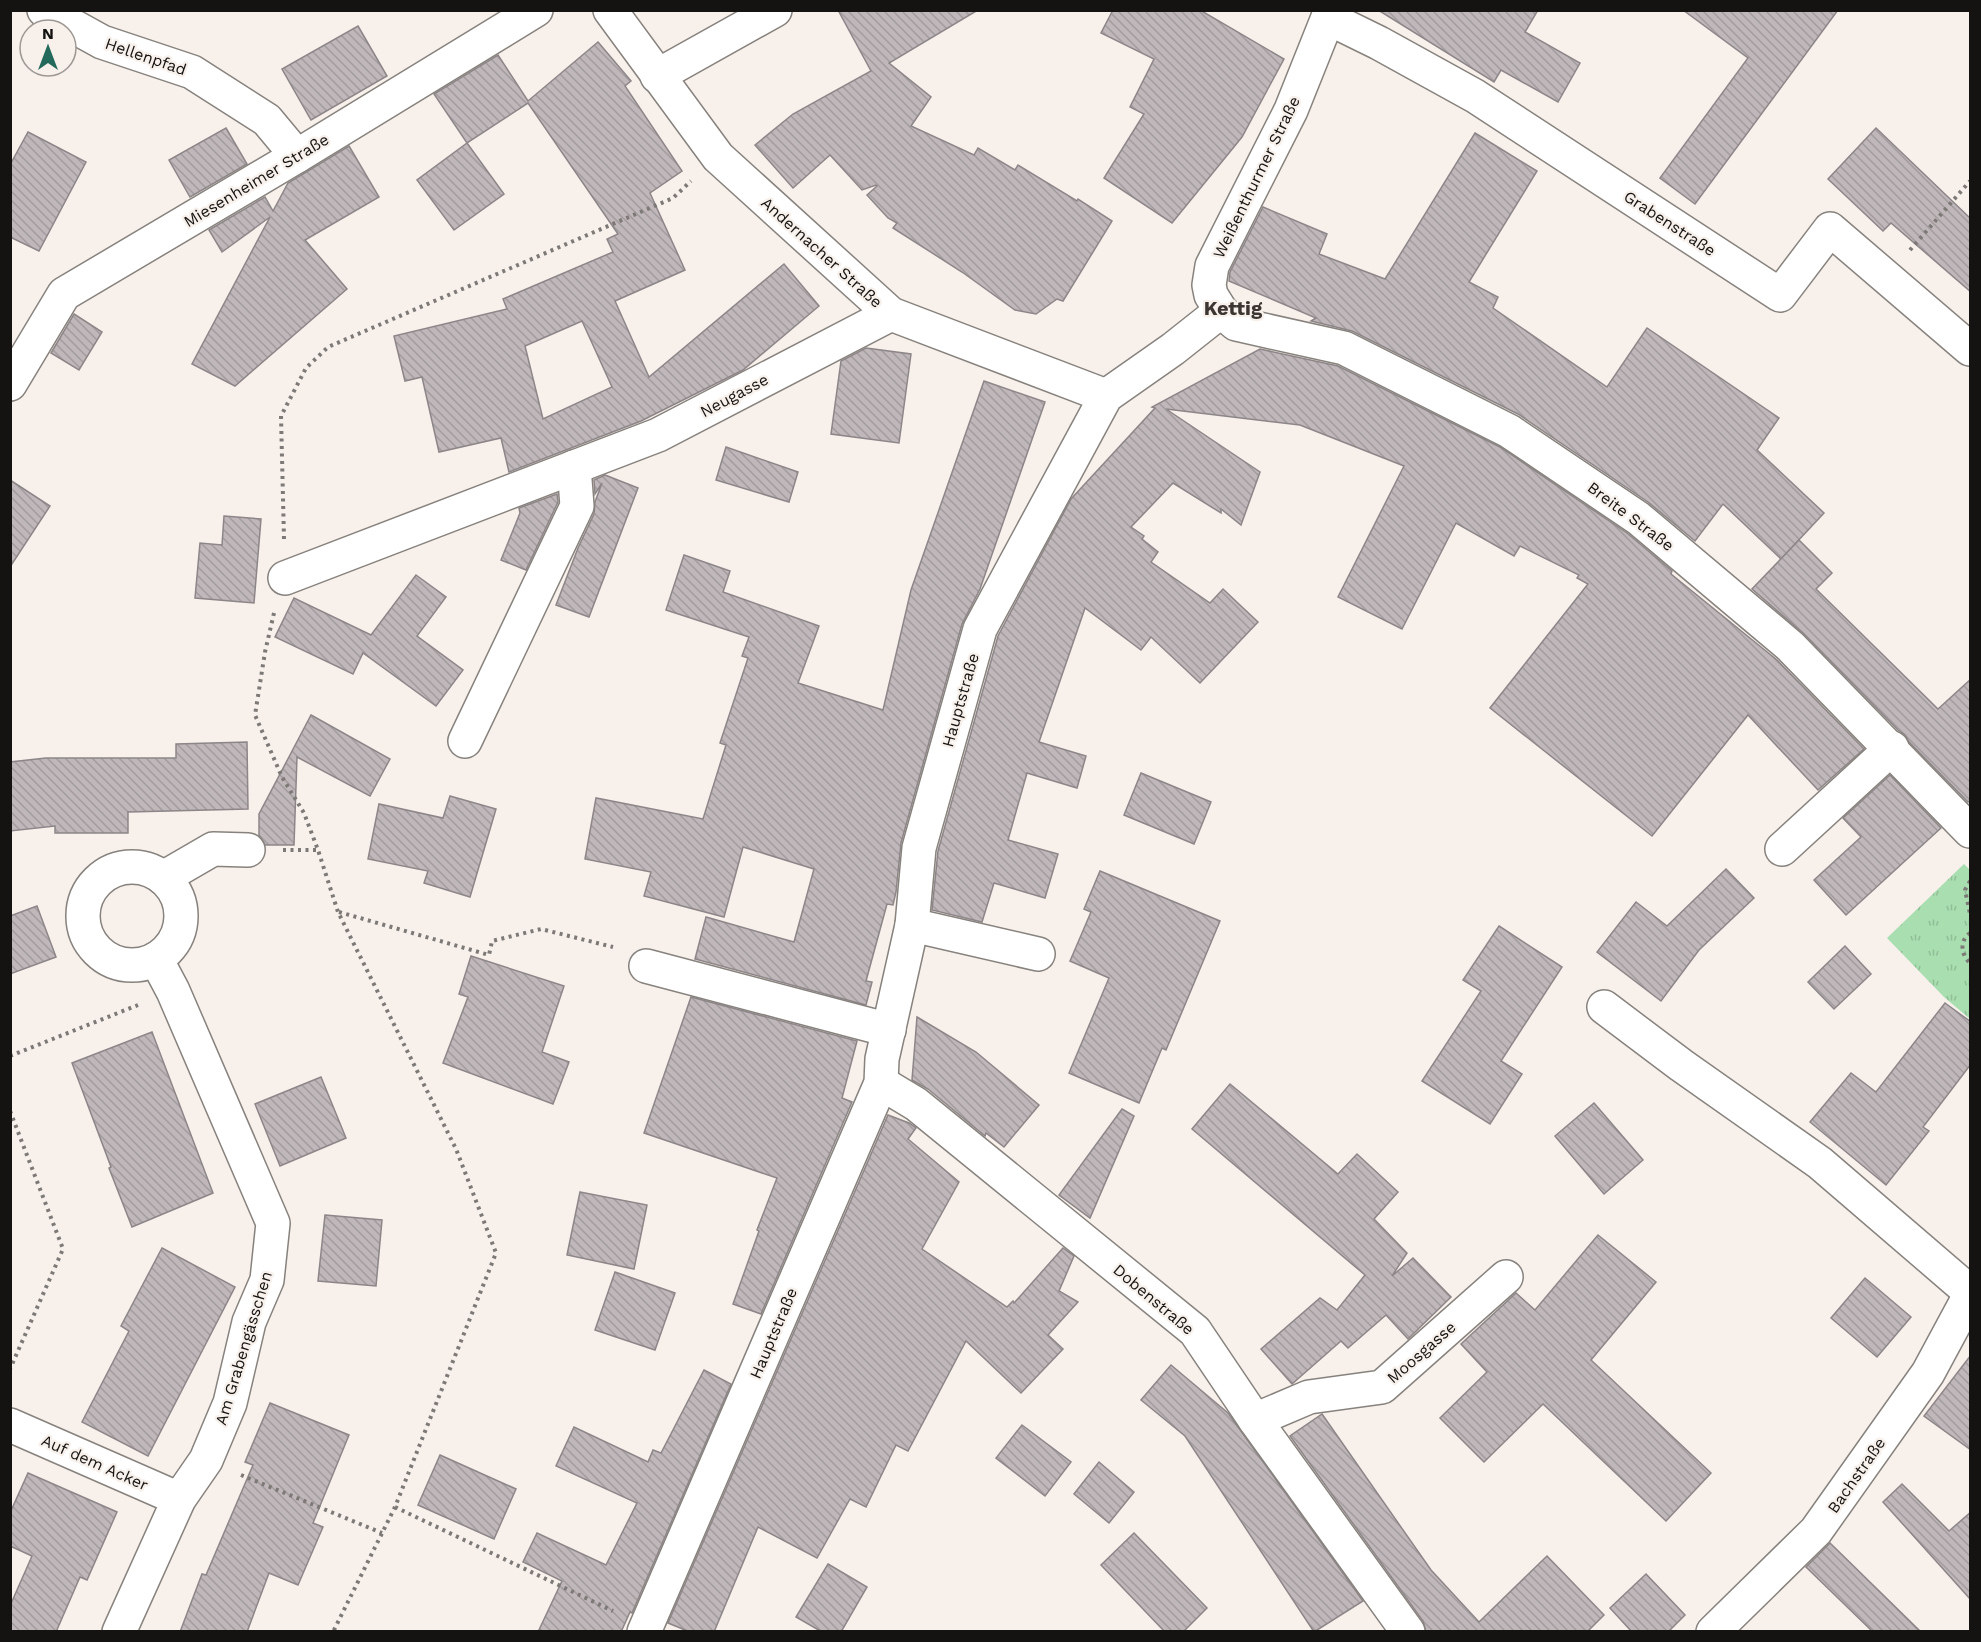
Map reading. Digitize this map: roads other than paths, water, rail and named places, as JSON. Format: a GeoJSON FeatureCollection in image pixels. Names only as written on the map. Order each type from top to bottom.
{"type":"FeatureCollection","features":[{"type":"Feature","properties":{"kind":"street","name":"Hellenpfad"},"geometry":{"type":"LineString","coordinates":[[44,10],[102,42],[192,72],[267,120],[297,156]]}},
{"type":"Feature","properties":{"kind":"street","name":"Miesenheimer Straße"},"geometry":{"type":"LineString","coordinates":[[10,384],[64,294],[297,156],[536,10]]}},
{"type":"Feature","properties":{"kind":"street","name":"Andernacher Straße"},"geometry":{"type":"LineString","coordinates":[[610,10],[718,157],[891,314],[1106,396]]}},
{"type":"Feature","properties":{"kind":"street"},"geometry":{"type":"LineString","coordinates":[[657,76],[775,10]]}},
{"type":"Feature","properties":{"kind":"street","name":"Grabenstraße"},"geometry":{"type":"LineString","coordinates":[[1330,14],[1475,96],[1780,295],[1830,229],[1971,349]]}},
{"type":"Feature","properties":{"kind":"street","name":"Weißenthurmer Straße"},"geometry":{"type":"LineString","coordinates":[[1221,311],[1211,295],[1209,285],[1212,266],[1291,110],[1330,14]]}},
{"type":"Feature","properties":{"kind":"street"},"geometry":{"type":"LineString","coordinates":[[1106,396],[1173,350],[1221,311]]}},
{"type":"Feature","properties":{"kind":"street","name":"Breite Straße"},"geometry":{"type":"LineString","coordinates":[[1221,311],[1236,324],[1254,330],[1344,348],[1509,431],[1638,518],[1790,646],[1971,831]]}},
{"type":"Feature","properties":{"kind":"street","name":"Neugasse"},"geometry":{"type":"LineString","coordinates":[[285,578],[658,435],[891,314]]}},
{"type":"Feature","properties":{"kind":"street","name":"Hauptstraße"},"geometry":{"type":"LineString","coordinates":[[649,1630],[881,1083],[882,1059],[912,925],[919,848],[980,629],[1106,396]]}},
{"type":"Feature","properties":{"kind":"street"},"geometry":{"type":"LineString","coordinates":[[465,741],[577,506],[574,467]]}},
{"type":"Feature","properties":{"kind":"street"},"geometry":{"type":"LineString","coordinates":[[1782,849],[1892,748]]}},
{"type":"Feature","properties":{"kind":"street"},"geometry":{"type":"LineString","coordinates":[[163,878],[213,849],[248,850]]}},
{"type":"Feature","properties":{"kind":"street"},"geometry":{"type":"LineString","coordinates":[[134,867],[150,870],[163,878],[173,890],[179,904],[181,920],[177,935],[168,948],[156,959],[141,965],[124,965],[108,959],[95,949],[86,935],[82,919],[84,903],[92,888],[103,876],[118,869],[134,867]]}},
{"type":"Feature","properties":{"kind":"street"},"geometry":{"type":"LineString","coordinates":[[912,925],[1038,954]]}},
{"type":"Feature","properties":{"kind":"street","name":"Am Grabengässchen"},"geometry":{"type":"LineString","coordinates":[[119,1632],[179,1499],[206,1460],[230,1403],[249,1322],[267,1280],[273,1223],[173,991],[156,959]]}},
{"type":"Feature","properties":{"kind":"street"},"geometry":{"type":"LineString","coordinates":[[646,966],[889,1030]]}},
{"type":"Feature","properties":{"kind":"street"},"geometry":{"type":"LineString","coordinates":[[1604,1007],[1681,1065],[1820,1163],[1971,1293]]}},
{"type":"Feature","properties":{"kind":"street","name":"Dobenstraße"},"geometry":{"type":"LineString","coordinates":[[881,1083],[916,1104],[1195,1331],[1255,1420],[1408,1632]]}},
{"type":"Feature","properties":{"kind":"street","name":"Moosgasse"},"geometry":{"type":"LineString","coordinates":[[1255,1420],[1309,1398],[1382,1387],[1506,1277]]}},
{"type":"Feature","properties":{"kind":"street","name":"Bachstraße"},"geometry":{"type":"LineString","coordinates":[[1713,1632],[1816,1531],[1928,1373],[1971,1293]]}},
{"type":"Feature","properties":{"kind":"street","name":"Auf dem Acker"},"geometry":{"type":"LineString","coordinates":[[10,1425],[179,1499]]}},
{"type":"Feature","properties":{"kind":"district","name":"Kettig"},"geometry":{"type":"Point","coordinates":[1233,308]}}]}
